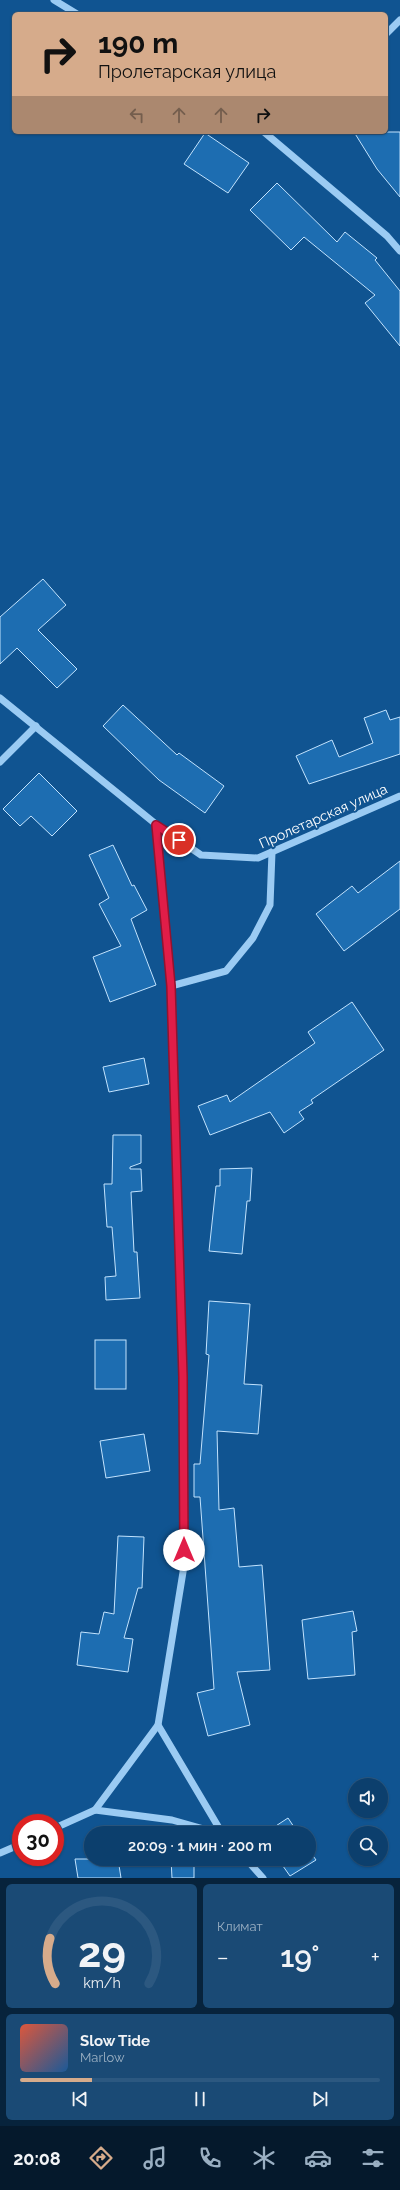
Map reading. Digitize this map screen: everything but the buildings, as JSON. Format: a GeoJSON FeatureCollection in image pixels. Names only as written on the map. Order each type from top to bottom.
{"type":"FeatureCollection","features":[{"type":"Feature","properties":{"kind":"street"},"geometry":{"type":"LineString","coordinates":[[54,0],[74,12]]}},
{"type":"Feature","properties":{"kind":"street"},"geometry":{"type":"LineString","coordinates":[[388,32],[400,20]]}},
{"type":"Feature","properties":{"kind":"street"},"geometry":{"type":"LineString","coordinates":[[266,134],[387,236],[400,251]]}},
{"type":"Feature","properties":{"kind":"street","name":"Пролетарская улица"},"geometry":{"type":"LineString","coordinates":[[0,698],[156,825],[201,855],[258,858],[400,796]]}},
{"type":"Feature","properties":{"kind":"street"},"geometry":{"type":"LineString","coordinates":[[0,762],[36,726]]}},
{"type":"Feature","properties":{"kind":"street"},"geometry":{"type":"LineString","coordinates":[[64,1824],[95,1810],[158,1725],[184,1566],[183,1377],[171,986],[156,825]]}},
{"type":"Feature","properties":{"kind":"street"},"geometry":{"type":"LineString","coordinates":[[171,986],[226,971],[253,938],[270,905],[272,852]]}},
{"type":"Feature","properties":{"kind":"street"},"geometry":{"type":"LineString","coordinates":[[158,1725],[218,1826]]}},
{"type":"Feature","properties":{"kind":"street"},"geometry":{"type":"LineString","coordinates":[[95,1810],[172,1820],[193,1826]]}},
{"type":"Feature","properties":{"kind":"street"},"geometry":{"type":"LineString","coordinates":[[0,1853],[12,1848]]}},
{"type":"Feature","properties":{"kind":"street"},"geometry":{"type":"LineString","coordinates":[[252,1866],[263,1878]]}},
{"type":"Feature","properties":{"kind":"route"},"geometry":{"type":"LineString","coordinates":[[179,840],[156,825],[171,986],[183,1377],[184,1550]]}}]}
